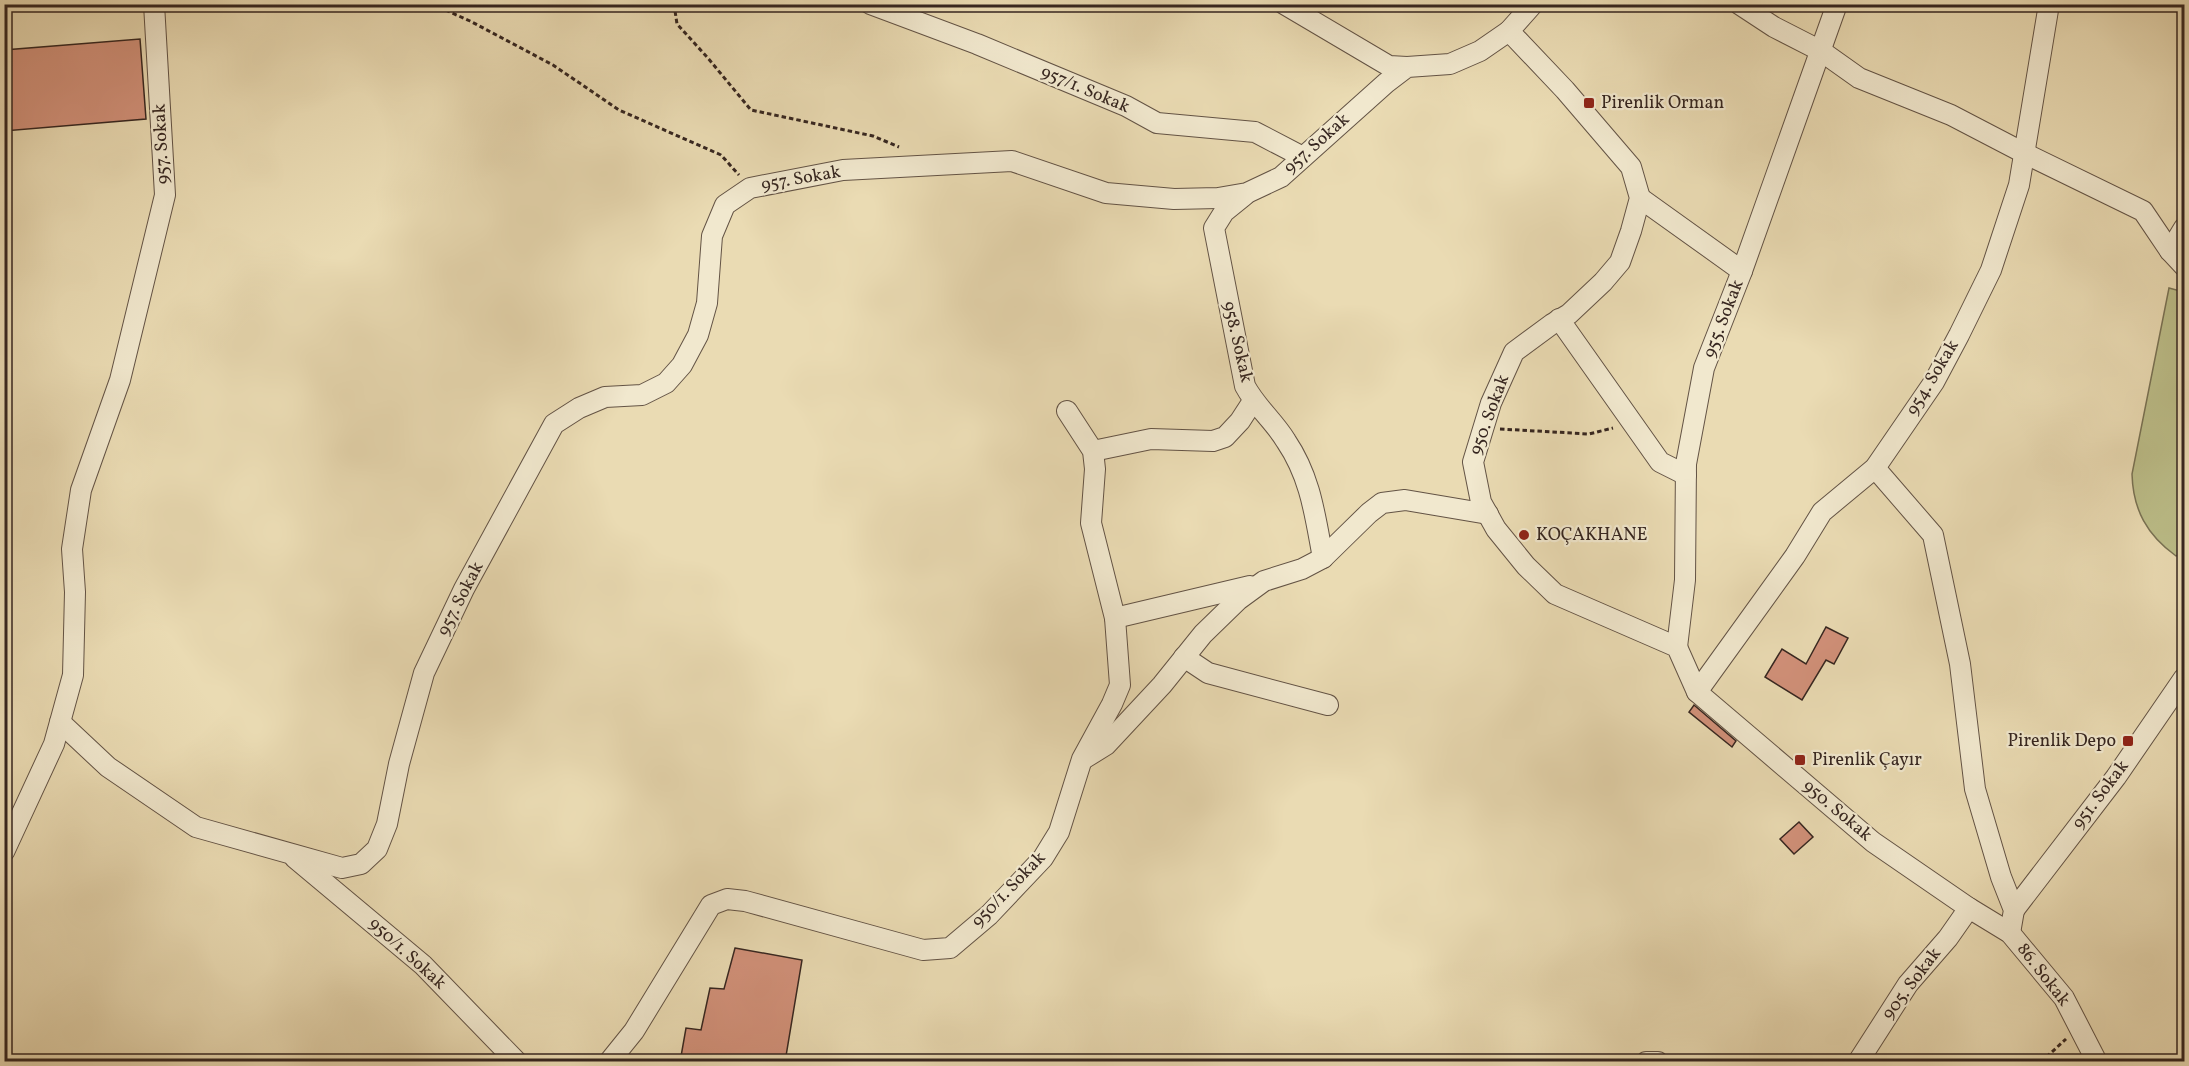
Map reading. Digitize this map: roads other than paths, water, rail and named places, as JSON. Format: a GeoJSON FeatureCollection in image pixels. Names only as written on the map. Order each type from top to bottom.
{"type":"FeatureCollection","features":[{"type":"Feature","properties":{"kind":"street","name":"957. Sokak"},"geometry":{"type":"LineString","coordinates":[[154,4],[165,195],[120,380],[81,490],[72,549],[75,592],[73,675],[60,722],[108,767],[196,827],[342,868],[361,864],[377,849],[387,824],[399,764],[424,673],[464,589],[555,424],[579,408],[605,397],[642,396],[666,383],[682,365],[699,335],[707,303],[712,236],[725,205],[750,188],[843,170],[1012,161],[1106,193],[1174,199],[1218,198],[1247,193],[1281,177],[1407,67]]}},
{"type":"Feature","properties":{"kind":"street","name":"957/1. Sokak"},"geometry":{"type":"LineString","coordinates":[[870,4],[977,44],[1126,106],[1157,123],[1255,132],[1303,158]]}},
{"type":"Feature","properties":{"kind":"street"},"geometry":{"type":"LineString","coordinates":[[1284,4],[1389,66],[1407,67],[1450,64],[1480,51],[1509,31],[1533,4]]}},
{"type":"Feature","properties":{"kind":"street"},"geometry":{"type":"LineString","coordinates":[[1739,4],[1774,27],[1821,51],[1858,78],[1951,115],[2143,211],[2170,251],[2184,266]]}},
{"type":"Feature","properties":{"kind":"street","name":"955. Sokak"},"geometry":{"type":"LineString","coordinates":[[1677,647],[1685,580],[1686,464],[1704,368],[1742,271],[1837,4]]}},
{"type":"Feature","properties":{"kind":"street","name":"954. Sokak"},"geometry":{"type":"LineString","coordinates":[[1697,692],[1822,512],[1875,468],[1934,382],[1991,270],[2019,185],[2049,4]]}},
{"type":"Feature","properties":{"kind":"street"},"geometry":{"type":"LineString","coordinates":[[1509,31],[1565,90],[1631,167],[1640,198],[1742,271]]}},
{"type":"Feature","properties":{"kind":"street","name":"958. Sokak"},"geometry":{"type":"LineString","coordinates":[[1247,193],[1224,212],[1214,228],[1243,377],[1253,401],[1285,438],[1302,466],[1314,507],[1323,558]]}},
{"type":"Feature","properties":{"kind":"street","name":"950. Sokak"},"geometry":{"type":"LineString","coordinates":[[1640,198],[1620,262],[1603,282],[1569,314],[1514,352],[1491,403],[1473,462],[1481,502],[1496,530],[1526,566],[1555,594],[1677,647],[1697,692],[1873,842],[1969,908]]}},
{"type":"Feature","properties":{"kind":"street"},"geometry":{"type":"LineString","coordinates":[[2170,251],[2184,228]]}},
{"type":"Feature","properties":{"kind":"street"},"geometry":{"type":"LineString","coordinates":[[1559,319],[1660,462],[1686,475]]}},
{"type":"Feature","properties":{"kind":"street"},"geometry":{"type":"LineString","coordinates":[[1067,411],[1093,451],[1151,438],[1213,441],[1225,437],[1240,421],[1253,401]]}},
{"type":"Feature","properties":{"kind":"street","name":"950/1. Sokak"},"geometry":{"type":"LineString","coordinates":[[609,1062],[634,1031],[711,905],[727,899],[745,901],[923,950],[950,948],[989,915],[1043,858],[1059,832],[1082,759],[1120,685],[1115,618],[1090,523],[1095,469],[1093,451]]}},
{"type":"Feature","properties":{"kind":"street"},"geometry":{"type":"LineString","coordinates":[[1875,468],[1933,535],[1960,664],[1975,789],[2001,877],[2014,910],[2010,933]]}},
{"type":"Feature","properties":{"kind":"street"},"geometry":{"type":"LineString","coordinates":[[1115,618],[1237,590],[1302,569],[1323,558],[1382,503],[1405,500],[1488,514]]}},
{"type":"Feature","properties":{"kind":"street"},"geometry":{"type":"LineString","coordinates":[[1082,759],[1106,745],[1162,685],[1203,634],[1231,607],[1264,581]]}},
{"type":"Feature","properties":{"kind":"street"},"geometry":{"type":"LineString","coordinates":[[1184,657],[1208,673],[1328,705]]}},
{"type":"Feature","properties":{"kind":"street","name":"951. Sokak"},"geometry":{"type":"LineString","coordinates":[[2014,910],[2116,777],[2184,678]]}},
{"type":"Feature","properties":{"kind":"street"},"geometry":{"type":"LineString","coordinates":[[4,852],[54,744],[60,722]]}},
{"type":"Feature","properties":{"kind":"street","name":"950/1. Sokak"},"geometry":{"type":"LineString","coordinates":[[291,854],[423,965],[517,1062]]}},
{"type":"Feature","properties":{"kind":"street","name":"86. Sokak"},"geometry":{"type":"LineString","coordinates":[[1969,908],[2010,933],[2064,998],[2097,1062]]}},
{"type":"Feature","properties":{"kind":"street","name":"905. Sokak"},"geometry":{"type":"LineString","coordinates":[[1858,1062],[1908,984],[1948,938],[1969,908]]}},
{"type":"Feature","properties":{"kind":"street"},"geometry":{"type":"LineString","coordinates":[[1646,1062],[1658,1062]]}},
{"type":"Feature","properties":{"kind":"place","name":"Pirenlik Orman"},"geometry":{"type":"Point","coordinates":[1589,103]}},
{"type":"Feature","properties":{"kind":"place","name":"KOÇAKHANE"},"geometry":{"type":"Point","coordinates":[1524,535]}},
{"type":"Feature","properties":{"kind":"place","name":"Pirenlik Depo"},"geometry":{"type":"Point","coordinates":[2128,741]}},
{"type":"Feature","properties":{"kind":"place","name":"Pirenlik Çayır"},"geometry":{"type":"Point","coordinates":[1800,760]}}]}
